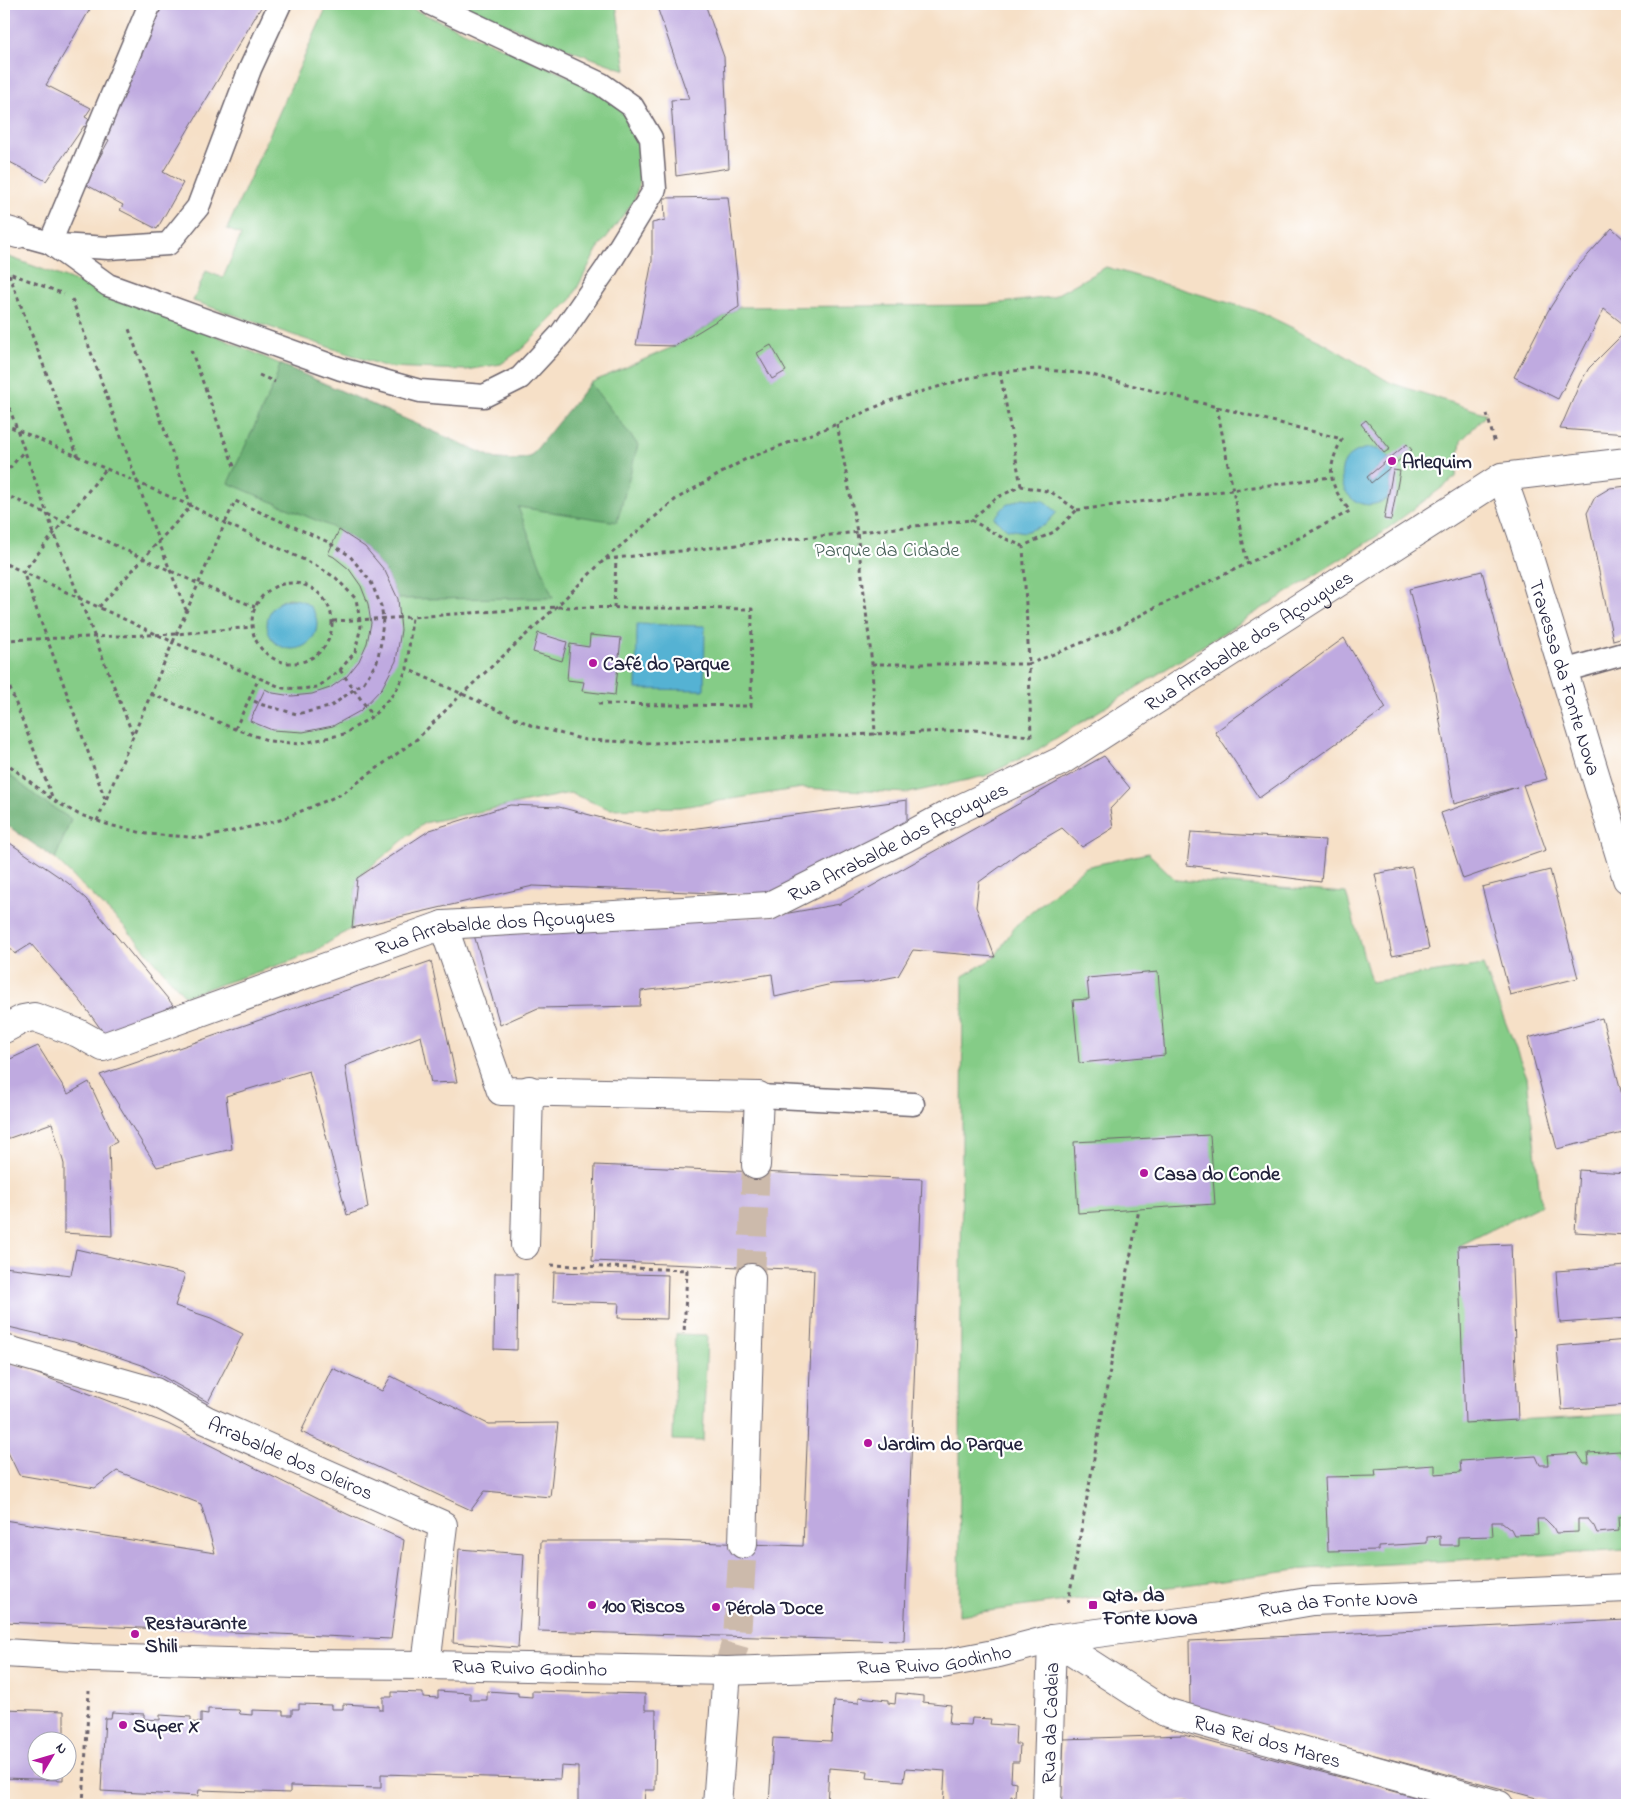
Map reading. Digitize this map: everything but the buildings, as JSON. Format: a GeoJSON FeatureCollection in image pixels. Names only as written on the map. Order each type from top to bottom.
{"type":"FeatureCollection","features":[{"type":"Feature","properties":{"kind":"street","name":"Rua Arrabalde dos Açougues"},"geometry":{"type":"LineString","coordinates":[[4,1029],[23,1019],[34,1016],[78,1032],[103,1048],[442,925],[769,906],[949,814],[1061,761],[1502,477],[1627,462]]}},
{"type":"Feature","properties":{"kind":"street","name":"Travessa da Fonte Nova"},"geometry":{"type":"LineString","coordinates":[[1502,477],[1627,879]]}},
{"type":"Feature","properties":{"kind":"street"},"geometry":{"type":"LineString","coordinates":[[442,925],[501,1091],[529,1090],[758,1096],[756,1165]]}},
{"type":"Feature","properties":{"kind":"street"},"geometry":{"type":"LineString","coordinates":[[525,1245],[529,1090]]}},
{"type":"Feature","properties":{"kind":"street"},"geometry":{"type":"LineString","coordinates":[[743,1544],[751,1278]]}},
{"type":"Feature","properties":{"kind":"street","name":"Arrabalde dos Oleiros"},"geometry":{"type":"LineString","coordinates":[[4,1349],[155,1392],[206,1420],[443,1524],[426,1665]]}},
{"type":"Feature","properties":{"kind":"street","name":"Rua da Fonte Nova"},"geometry":{"type":"LineString","coordinates":[[1052,1639],[1219,1617],[1313,1601],[1627,1588]]}},
{"type":"Feature","properties":{"kind":"street","name":"Rua Ruivo Godinho"},"geometry":{"type":"LineString","coordinates":[[4,1653],[91,1658],[296,1664],[727,1671],[942,1664],[999,1654],[1052,1639]]}},
{"type":"Feature","properties":{"kind":"street","name":"Rua da Cadeia"},"geometry":{"type":"LineString","coordinates":[[1047,1805],[1052,1639]]}},
{"type":"Feature","properties":{"kind":"street","name":"Rua Rei dos Mares"},"geometry":{"type":"LineString","coordinates":[[1052,1639],[1165,1712],[1499,1805]]}},
{"type":"Feature","properties":{"kind":"street"},"geometry":{"type":"LineString","coordinates":[[717,1805],[727,1671]]}},
{"type":"Feature","properties":{"kind":"lane"},"geometry":{"type":"LineString","coordinates":[[50,243],[150,4]]}},
{"type":"Feature","properties":{"kind":"lane"},"geometry":{"type":"LineString","coordinates":[[11,232],[50,243],[109,248],[168,244],[198,207],[250,69],[280,4]]}},
{"type":"Feature","properties":{"kind":"lane"},"geometry":{"type":"LineString","coordinates":[[50,243],[108,284],[341,369],[420,391],[484,396],[520,378],[561,334],[606,269],[655,189],[650,138],[632,106],[601,84],[431,4]]}},
{"type":"Feature","properties":{"kind":"lane"},"geometry":{"type":"LineString","coordinates":[[1562,671],[1627,653]]}},
{"type":"Feature","properties":{"kind":"lane"},"geometry":{"type":"LineString","coordinates":[[758,1096],[913,1104]]}},
{"type":"Feature","properties":{"kind":"path"},"geometry":{"type":"LineString","coordinates":[[9,273],[78,457]]}},
{"type":"Feature","properties":{"kind":"path"},"geometry":{"type":"LineString","coordinates":[[71,296],[169,570],[187,611]]}},
{"type":"Feature","properties":{"kind":"path"},"geometry":{"type":"LineString","coordinates":[[125,319],[191,506]]}},
{"type":"Feature","properties":{"kind":"path"},"geometry":{"type":"LineString","coordinates":[[190,346],[234,469]]}},
{"type":"Feature","properties":{"kind":"path"},"geometry":{"type":"LineString","coordinates":[[4,761],[53,800],[78,814],[147,834],[204,838],[280,820],[342,794],[416,739],[604,559],[676,499],[744,460],[838,424],[892,400],[969,378],[1000,372],[1037,369],[1088,374],[1342,439],[1333,457],[1331,477],[1339,498],[1350,511],[1282,548],[1152,609],[1116,629],[1029,664],[872,664]]}},
{"type":"Feature","properties":{"kind":"path"},"geometry":{"type":"LineString","coordinates":[[1000,372],[1021,486]]}},
{"type":"Feature","properties":{"kind":"path"},"geometry":{"type":"LineString","coordinates":[[4,393],[46,514],[133,735]]}},
{"type":"Feature","properties":{"kind":"path"},"geometry":{"type":"LineString","coordinates":[[1217,407],[1246,564]]}},
{"type":"Feature","properties":{"kind":"path"},"geometry":{"type":"LineString","coordinates":[[4,424],[191,506],[315,565],[336,578],[356,599],[361,626],[355,652],[340,670],[318,686],[300,689],[283,688],[173,642],[4,563]]}},
{"type":"Feature","properties":{"kind":"path"},"geometry":{"type":"LineString","coordinates":[[838,424],[857,532],[872,664],[875,735]]}},
{"type":"Feature","properties":{"kind":"path"},"geometry":{"type":"LineString","coordinates":[[4,475],[24,450]]}},
{"type":"Feature","properties":{"kind":"path"},"geometry":{"type":"LineString","coordinates":[[23,572],[106,469]]}},
{"type":"Feature","properties":{"kind":"path"},"geometry":{"type":"LineString","coordinates":[[971,520],[1000,537],[1023,546],[1054,532],[1077,510],[1331,477]]}},
{"type":"Feature","properties":{"kind":"path"},"geometry":{"type":"LineString","coordinates":[[604,559],[971,520],[996,498],[1021,486],[1050,492],[1077,510]]}},
{"type":"Feature","properties":{"kind":"path"},"geometry":{"type":"LineString","coordinates":[[4,494],[255,608]]}},
{"type":"Feature","properties":{"kind":"path"},"geometry":{"type":"LineString","coordinates":[[97,821],[176,634],[236,501],[326,541],[349,555],[371,582],[381,606],[383,618],[377,662],[364,682],[330,707],[297,714],[263,706],[249,699]]}},
{"type":"Feature","properties":{"kind":"path"},"geometry":{"type":"LineString","coordinates":[[100,607],[158,540],[191,506]]}},
{"type":"Feature","properties":{"kind":"path"},"geometry":{"type":"LineString","coordinates":[[1023,546],[1029,664],[1030,736],[1034,752],[1061,761]]}},
{"type":"Feature","properties":{"kind":"path"},"geometry":{"type":"LineString","coordinates":[[614,608],[616,558]]}},
{"type":"Feature","properties":{"kind":"path"},"geometry":{"type":"LineString","coordinates":[[23,572],[106,800]]}},
{"type":"Feature","properties":{"kind":"path"},"geometry":{"type":"LineString","coordinates":[[293,582],[316,590],[324,598],[333,621],[331,634],[326,645],[318,654],[307,661],[296,663],[283,663],[262,650],[255,639],[252,627],[252,617],[261,597],[270,589],[281,584],[293,582]]}},
{"type":"Feature","properties":{"kind":"path"},"geometry":{"type":"LineString","coordinates":[[333,621],[556,607],[752,609],[751,706],[598,704]]}},
{"type":"Feature","properties":{"kind":"path"},"geometry":{"type":"LineString","coordinates":[[151,694],[235,729],[270,741],[300,744],[344,734],[373,716],[395,692],[407,668],[412,617]]}},
{"type":"Feature","properties":{"kind":"path"},"geometry":{"type":"LineString","coordinates":[[4,640],[176,634],[252,627]]}},
{"type":"Feature","properties":{"kind":"path"},"geometry":{"type":"LineString","coordinates":[[407,668],[534,726],[586,740],[653,743],[973,730],[1030,736]]}},
{"type":"Feature","properties":{"kind":"path"},"geometry":{"type":"LineString","coordinates":[[340,670],[373,716]]}},
{"type":"Feature","properties":{"kind":"path"},"geometry":{"type":"LineString","coordinates":[[4,673],[53,800]]}},
{"type":"Feature","properties":{"kind":"path"},"geometry":{"type":"LineString","coordinates":[[235,729],[258,678]]}},
{"type":"Feature","properties":{"kind":"path"},"geometry":{"type":"LineString","coordinates":[[1068,1606],[1139,1209]]}},
{"type":"Feature","properties":{"kind":"path"},"geometry":{"type":"LineString","coordinates":[[525,1245],[525,1264],[687,1270],[684,1334]]}},
{"type":"Feature","properties":{"kind":"path"},"geometry":{"type":"LineString","coordinates":[[83,1805],[91,1658]]}},
{"type":"Feature","properties":{"kind":"green space"},"geometry":{"type":"Polygon","coordinates":[[[328,4],[401,4],[586,84],[634,118],[642,145],[643,170],[634,201],[597,250],[571,300],[522,349],[501,364],[466,370],[387,367],[193,301],[206,271],[223,278],[241,235],[227,229],[328,4]]]}},
{"type":"Feature","properties":{"kind":"green space"},"geometry":{"type":"Polygon","coordinates":[[[462,4],[616,4],[626,70],[543,40],[462,4]]]}},
{"type":"Feature","properties":{"kind":"green space","name":"Parque da Cidade"},"geometry":{"type":"Polygon","coordinates":[[[4,255],[189,324],[496,459],[514,460],[529,457],[546,448],[590,383],[675,346],[739,307],[984,305],[1052,297],[1106,267],[1260,312],[1326,344],[1391,383],[1487,414],[1461,441],[1456,477],[1379,535],[1034,752],[985,776],[909,793],[802,788],[681,807],[609,809],[570,793],[424,823],[357,878],[352,928],[315,951],[294,960],[185,996],[124,926],[55,859],[4,823],[4,255]],[[288,598],[281,601],[274,641],[280,645],[293,648],[304,645],[316,630],[296,599],[288,598]]]}},
{"type":"Feature","properties":{"kind":"green space"},"geometry":{"type":"Polygon","coordinates":[[[280,364],[496,459],[514,460],[530,457],[590,383],[638,445],[617,522],[518,507],[553,598],[398,599],[385,571],[365,547],[339,530],[228,483],[275,382],[280,364]]]}},
{"type":"Feature","properties":{"kind":"green space"},"geometry":{"type":"Polygon","coordinates":[[[4,771],[41,800],[71,819],[55,859],[4,823],[4,771]]]}},
{"type":"Feature","properties":{"kind":"green space"},"geometry":{"type":"Polygon","coordinates":[[[1148,853],[1176,880],[1346,893],[1371,982],[1483,965],[1527,1077],[1541,1205],[1459,1246],[1494,1421],[1627,1414],[1627,1550],[1305,1569],[959,1615],[963,976],[995,957],[1015,926],[1085,867],[1148,853]]]}},
{"type":"Feature","properties":{"kind":"green space"},"geometry":{"type":"Polygon","coordinates":[[[676,1334],[707,1335],[703,1441],[673,1440],[676,1334]]]}},
{"type":"Feature","properties":{"kind":"water"},"geometry":{"type":"Polygon","coordinates":[[[1371,448],[1380,450],[1390,458],[1367,477],[1371,483],[1394,464],[1397,470],[1393,470],[1388,498],[1373,504],[1360,503],[1349,496],[1343,486],[1341,474],[1345,462],[1354,453],[1371,448]]]}},
{"type":"Feature","properties":{"kind":"water"},"geometry":{"type":"Polygon","coordinates":[[[1023,498],[1044,501],[1057,512],[1045,525],[1025,532],[1007,529],[994,518],[1006,505],[1023,498]]]}},
{"type":"Feature","properties":{"kind":"water"},"geometry":{"type":"Polygon","coordinates":[[[292,599],[302,601],[310,606],[315,614],[317,624],[315,634],[310,642],[302,647],[292,649],[282,647],[274,642],[269,634],[267,624],[269,614],[274,606],[282,601],[292,599]]]}},
{"type":"Feature","properties":{"kind":"water"},"geometry":{"type":"Polygon","coordinates":[[[637,624],[705,626],[704,690],[636,689],[637,624]]]}},
{"type":"Feature","properties":{"kind":"tunnel"},"geometry":{"type":"LineString","coordinates":[[751,1278],[756,1165]]}},
{"type":"Feature","properties":{"kind":"tunnel"},"geometry":{"type":"LineString","coordinates":[[727,1671],[737,1637],[743,1544]]}},
{"type":"Feature","properties":{"kind":"place","name":"Arlequim"},"geometry":{"type":"Point","coordinates":[1392,461]}},
{"type":"Feature","properties":{"kind":"place","name":"Café do Parque"},"geometry":{"type":"Point","coordinates":[593,663]}},
{"type":"Feature","properties":{"kind":"place","name":"Casa do Conde"},"geometry":{"type":"Point","coordinates":[1144,1173]}},
{"type":"Feature","properties":{"kind":"place","name":"Jardim do Parque"},"geometry":{"type":"Point","coordinates":[868,1443]}},
{"type":"Feature","properties":{"kind":"place","name":"100 Riscos"},"geometry":{"type":"Point","coordinates":[592,1605]}},
{"type":"Feature","properties":{"kind":"place","name":"Qta. da Fonte Nova"},"geometry":{"type":"Point","coordinates":[1093,1605]}},
{"type":"Feature","properties":{"kind":"place","name":"Pérola Doce"},"geometry":{"type":"Point","coordinates":[716,1607]}},
{"type":"Feature","properties":{"kind":"place","name":"Restaurante Shili"},"geometry":{"type":"Point","coordinates":[135,1634]}},
{"type":"Feature","properties":{"kind":"place","name":"Super X"},"geometry":{"type":"Point","coordinates":[123,1725]}}]}
